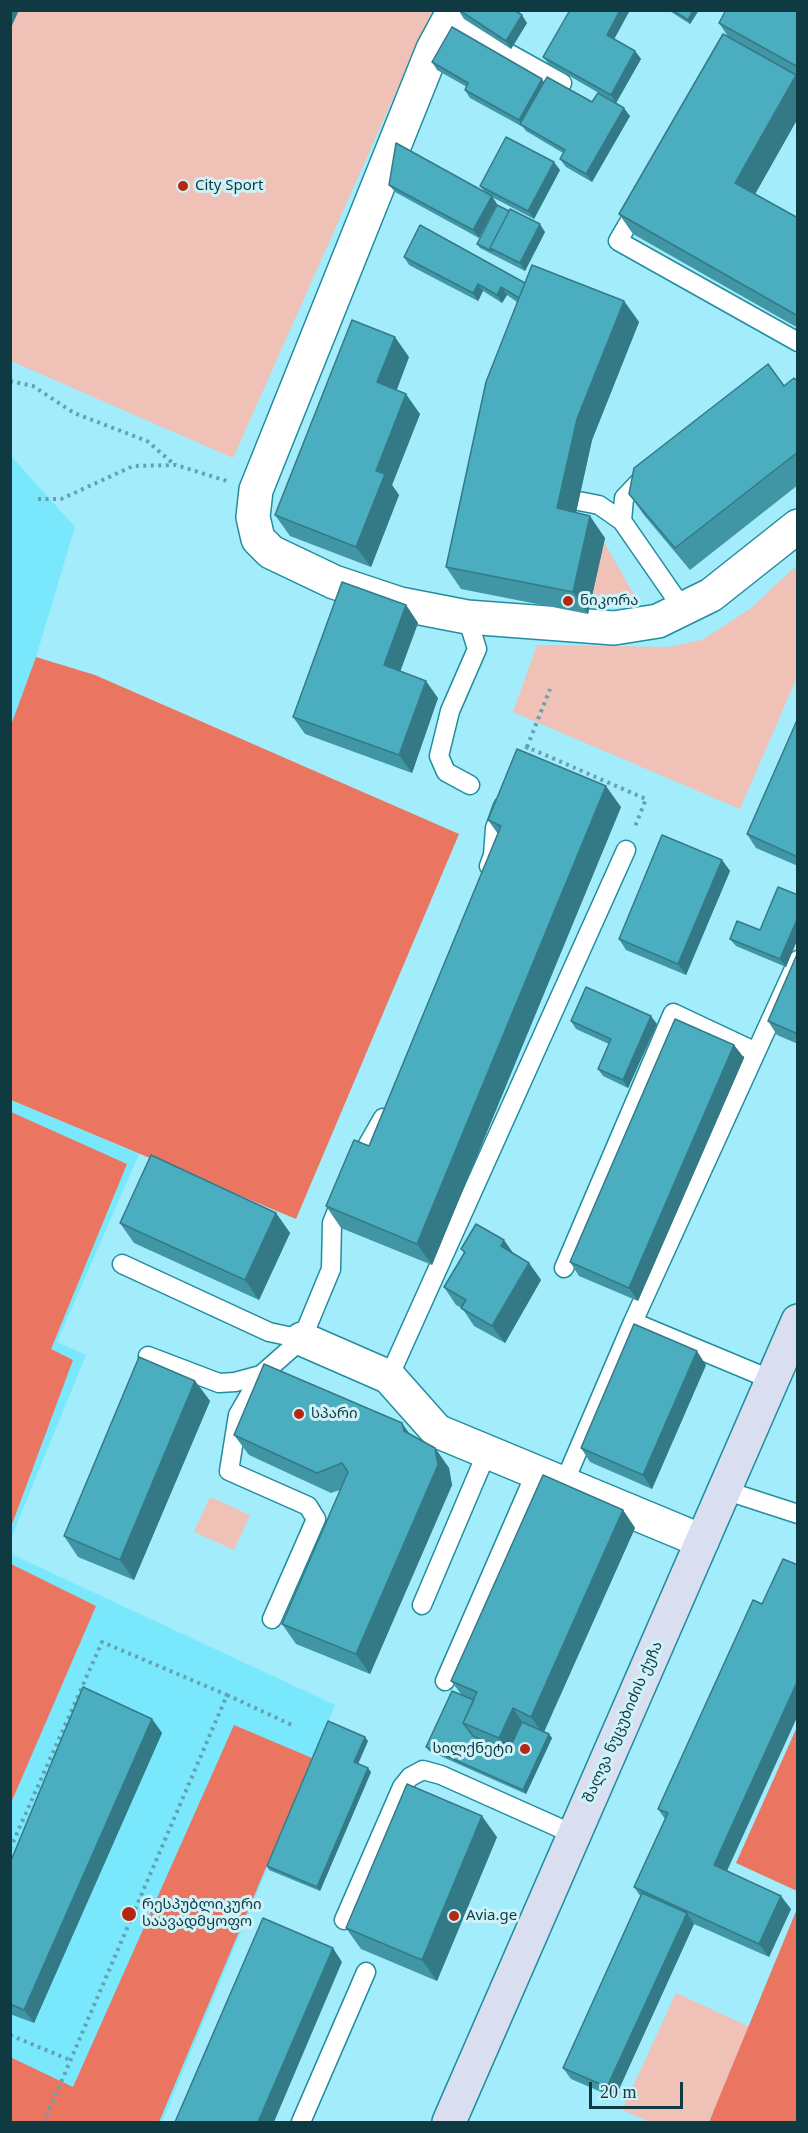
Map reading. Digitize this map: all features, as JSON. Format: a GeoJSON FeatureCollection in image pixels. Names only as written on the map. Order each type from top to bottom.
{"type":"FeatureCollection","features":[{"type":"Feature","properties":{"kind":"main road","name":"შალვა ნუცუბიძის ქუჩა"},"geometry":{"type":"LineString","coordinates":[[449,2122],[798,1321]]}},
{"type":"Feature","properties":{"kind":"street"},"geometry":{"type":"LineString","coordinates":[[452,15],[433,49],[256,490],[253,517],[258,539],[271,552],[334,582],[400,604],[467,617],[614,628],[658,621],[711,595],[798,526]]}},
{"type":"Feature","properties":{"kind":"street"},"geometry":{"type":"LineString","coordinates":[[302,1339],[389,1377],[437,1431],[702,1541]]}},
{"type":"Feature","properties":{"kind":"lane"},"geometry":{"type":"LineString","coordinates":[[452,15],[562,83]]}},
{"type":"Feature","properties":{"kind":"lane"},"geometry":{"type":"LineString","coordinates":[[647,190],[618,241],[798,342]]}},
{"type":"Feature","properties":{"kind":"lane"},"geometry":{"type":"LineString","coordinates":[[622,521],[624,498],[655,466]]}},
{"type":"Feature","properties":{"kind":"lane"},"geometry":{"type":"LineString","coordinates":[[558,497],[599,505],[622,521],[683,609]]}},
{"type":"Feature","properties":{"kind":"lane"},"geometry":{"type":"LineString","coordinates":[[467,617],[477,649],[450,711],[439,756],[446,772],[470,785]]}},
{"type":"Feature","properties":{"kind":"lane"},"geometry":{"type":"LineString","coordinates":[[480,887],[494,855],[495,828],[519,765]]}},
{"type":"Feature","properties":{"kind":"lane"},"geometry":{"type":"LineString","coordinates":[[389,1377],[626,850]]}},
{"type":"Feature","properties":{"kind":"lane"},"geometry":{"type":"LineString","coordinates":[[445,1681],[633,1322],[798,960]]}},
{"type":"Feature","properties":{"kind":"lane"},"geometry":{"type":"LineString","coordinates":[[564,1268],[673,1013],[756,1052]]}},
{"type":"Feature","properties":{"kind":"lane"},"geometry":{"type":"LineString","coordinates":[[272,1619],[316,1519],[308,1506],[229,1471],[238,1415],[261,1375],[302,1339],[331,1269],[332,1223],[358,1160],[378,1132],[391,1100]]}},
{"type":"Feature","properties":{"kind":"lane"},"geometry":{"type":"LineString","coordinates":[[122,1264],[270,1332],[302,1339]]}},
{"type":"Feature","properties":{"kind":"lane"},"geometry":{"type":"LineString","coordinates":[[633,1322],[772,1380]]}},
{"type":"Feature","properties":{"kind":"lane"},"geometry":{"type":"LineString","coordinates":[[148,1356],[219,1383],[235,1382],[261,1375]]}},
{"type":"Feature","properties":{"kind":"lane"},"geometry":{"type":"LineString","coordinates":[[422,1605],[486,1452]]}},
{"type":"Feature","properties":{"kind":"lane"},"geometry":{"type":"LineString","coordinates":[[724,1490],[798,1514]]}},
{"type":"Feature","properties":{"kind":"lane"},"geometry":{"type":"LineString","coordinates":[[344,1920],[402,1787],[410,1777],[423,1770],[441,1775],[573,1834]]}},
{"type":"Feature","properties":{"kind":"lane"},"geometry":{"type":"LineString","coordinates":[[301,2122],[366,1972]]}},
{"type":"Feature","properties":{"kind":"path"},"geometry":{"type":"LineString","coordinates":[[10,381],[33,386],[74,413],[147,441],[176,465]]}},
{"type":"Feature","properties":{"kind":"path"},"geometry":{"type":"LineString","coordinates":[[38,499],[61,499],[133,466],[176,465],[256,490]]}},
{"type":"Feature","properties":{"kind":"path"},"geometry":{"type":"LineString","coordinates":[[519,765],[550,690]]}},
{"type":"Feature","properties":{"kind":"path"},"geometry":{"type":"LineString","coordinates":[[527,747],[646,799],[626,850]]}},
{"type":"Feature","properties":{"kind":"path"},"geometry":{"type":"LineString","coordinates":[[10,1849],[102,1642],[294,1726]]}},
{"type":"Feature","properties":{"kind":"path"},"geometry":{"type":"LineString","coordinates":[[44,2122],[227,1695]]}},
{"type":"Feature","properties":{"kind":"path"},"geometry":{"type":"LineString","coordinates":[[10,2035],[70,2060]]}},
{"type":"Feature","properties":{"kind":"shaded area","name":"City Sport"},"geometry":{"type":"Polygon","coordinates":[[[10,11],[432,11],[233,458],[11,361],[10,11]]]}},
{"type":"Feature","properties":{"kind":"shaded area"},"geometry":{"type":"Polygon","coordinates":[[[11,456],[75,527],[36,657],[11,728],[11,456]]]}},
{"type":"Feature","properties":{"kind":"shaded area"},"geometry":{"type":"Polygon","coordinates":[[[604,542],[636,598],[591,598],[604,542]]]}},
{"type":"Feature","properties":{"kind":"shaded area"},"geometry":{"type":"Polygon","coordinates":[[[797,565],[797,677],[740,809],[513,712],[537,645],[667,647],[702,640],[750,609],[797,565]]]}},
{"type":"Feature","properties":{"kind":"shaded area"},"geometry":{"type":"Polygon","coordinates":[[[36,657],[95,675],[459,834],[296,1219],[11,1100],[10,728],[36,657]]]}},
{"type":"Feature","properties":{"kind":"shaded area"},"geometry":{"type":"Polygon","coordinates":[[[11,1100],[139,1154],[57,1342],[86,1355],[11,1538],[11,1100]]]}},
{"type":"Feature","properties":{"kind":"shaded area"},"geometry":{"type":"Polygon","coordinates":[[[11,1112],[127,1164],[51,1349],[73,1360],[11,1527],[11,1112]]]}},
{"type":"Feature","properties":{"kind":"shaded area"},"geometry":{"type":"Polygon","coordinates":[[[210,1497],[250,1515],[234,1550],[194,1532],[210,1497]]]}},
{"type":"Feature","properties":{"kind":"shaded area","name":"რესპუბლიკური საავადმყოფო"},"geometry":{"type":"Polygon","coordinates":[[[11,1554],[335,1705],[162,2122],[11,2122],[11,1554]]]}},
{"type":"Feature","properties":{"kind":"shaded area"},"geometry":{"type":"Polygon","coordinates":[[[11,1564],[96,1606],[11,1803],[11,1564]]]}},
{"type":"Feature","properties":{"kind":"shaded area"},"geometry":{"type":"Polygon","coordinates":[[[234,1725],[312,1758],[159,2122],[11,2122],[10,2057],[73,2087],[234,1725]]]}},
{"type":"Feature","properties":{"kind":"shaded area"},"geometry":{"type":"Polygon","coordinates":[[[797,1727],[797,1891],[736,1863],[797,1727]]]}},
{"type":"Feature","properties":{"kind":"shaded area"},"geometry":{"type":"Polygon","coordinates":[[[797,1909],[797,2122],[709,2122],[797,1909]]]}},
{"type":"Feature","properties":{"kind":"shaded area"},"geometry":{"type":"Polygon","coordinates":[[[676,1993],[752,2028],[708,2122],[650,2122],[622,2110],[676,1993]]]}},
{"type":"Feature","properties":{"kind":"building"},"geometry":{"type":"Polygon","coordinates":[[[459,10],[514,10],[522,15],[506,41],[459,10]]]}},
{"type":"Feature","properties":{"kind":"building"},"geometry":{"type":"Polygon","coordinates":[[[570,10],[620,10],[607,35],[635,51],[611,95],[543,57],[570,10]]]}},
{"type":"Feature","properties":{"kind":"building"},"geometry":{"type":"Polygon","coordinates":[[[672,10],[693,10],[688,20],[672,10]]]}},
{"type":"Feature","properties":{"kind":"building"},"geometry":{"type":"Polygon","coordinates":[[[726,10],[798,10],[798,67],[719,23],[726,10]]]}},
{"type":"Feature","properties":{"kind":"building"},"geometry":{"type":"Polygon","coordinates":[[[452,27],[542,79],[519,120],[465,90],[468,83],[432,62],[452,27]]]}},
{"type":"Feature","properties":{"kind":"building"},"geometry":{"type":"Polygon","coordinates":[[[723,34],[796,75],[735,183],[798,218],[798,316],[619,214],[723,34]]]}},
{"type":"Feature","properties":{"kind":"building"},"geometry":{"type":"Polygon","coordinates":[[[547,77],[592,102],[598,93],[624,108],[586,174],[560,159],[565,150],[520,124],[547,77]]]}},
{"type":"Feature","properties":{"kind":"building"},"geometry":{"type":"Polygon","coordinates":[[[506,137],[554,162],[528,211],[480,186],[506,137]]]}},
{"type":"Feature","properties":{"kind":"building"},"geometry":{"type":"Polygon","coordinates":[[[396,143],[492,196],[473,230],[389,185],[396,143]]]}},
{"type":"Feature","properties":{"kind":"building"},"geometry":{"type":"Polygon","coordinates":[[[497,205],[509,211],[490,248],[492,251],[477,244],[497,205]]]}},
{"type":"Feature","properties":{"kind":"building"},"geometry":{"type":"Polygon","coordinates":[[[510,209],[540,224],[520,263],[490,248],[510,209]]]}},
{"type":"Feature","properties":{"kind":"building"},"geometry":{"type":"Polygon","coordinates":[[[420,225],[525,283],[519,298],[501,287],[497,295],[478,284],[473,293],[404,257],[420,225]]]}},
{"type":"Feature","properties":{"kind":"building"},"geometry":{"type":"Polygon","coordinates":[[[532,265],[624,301],[577,419],[557,508],[590,516],[573,592],[446,567],[486,382],[532,265]]]}},
{"type":"Feature","properties":{"kind":"building"},"geometry":{"type":"Polygon","coordinates":[[[352,320],[395,337],[377,382],[406,394],[376,471],[385,474],[356,547],[275,515],[352,320]]]}},
{"type":"Feature","properties":{"kind":"building"},"geometry":{"type":"Polygon","coordinates":[[[768,364],[784,386],[794,378],[798,382],[798,452],[675,548],[629,494],[634,468],[768,364]]]}},
{"type":"Feature","properties":{"kind":"building"},"geometry":{"type":"Polygon","coordinates":[[[342,582],[406,605],[384,665],[426,681],[399,755],[293,717],[342,582]]]}},
{"type":"Feature","properties":{"kind":"building"},"geometry":{"type":"Polygon","coordinates":[[[798,718],[798,857],[747,834],[798,718]]]}},
{"type":"Feature","properties":{"kind":"building"},"geometry":{"type":"Polygon","coordinates":[[[517,749],[606,786],[417,1244],[326,1206],[354,1140],[369,1146],[501,826],[488,820],[517,749]]]}},
{"type":"Feature","properties":{"kind":"building"},"geometry":{"type":"Polygon","coordinates":[[[662,835],[722,860],[678,964],[619,939],[662,835]]]}},
{"type":"Feature","properties":{"kind":"building"},"geometry":{"type":"Polygon","coordinates":[[[778,887],[798,895],[798,917],[780,959],[730,939],[737,921],[760,930],[778,887]]]}},
{"type":"Feature","properties":{"kind":"building"},"geometry":{"type":"Polygon","coordinates":[[[798,952],[798,1034],[768,1021],[798,952]]]}},
{"type":"Feature","properties":{"kind":"building"},"geometry":{"type":"Polygon","coordinates":[[[586,987],[651,1016],[623,1080],[598,1069],[611,1039],[571,1021],[586,987]]]}},
{"type":"Feature","properties":{"kind":"building"},"geometry":{"type":"Polygon","coordinates":[[[675,1019],[734,1045],[629,1288],[570,1262],[675,1019]]]}},
{"type":"Feature","properties":{"kind":"building"},"geometry":{"type":"Polygon","coordinates":[[[151,1155],[276,1213],[245,1280],[120,1223],[151,1155]]]}},
{"type":"Feature","properties":{"kind":"building"},"geometry":{"type":"Polygon","coordinates":[[[476,1224],[504,1240],[501,1246],[529,1263],[492,1326],[461,1308],[466,1300],[444,1287],[465,1252],[461,1249],[476,1224]]]}},
{"type":"Feature","properties":{"kind":"building"},"geometry":{"type":"Polygon","coordinates":[[[634,1324],[697,1351],[643,1475],[581,1448],[634,1324]]]}},
{"type":"Feature","properties":{"kind":"building"},"geometry":{"type":"Polygon","coordinates":[[[139,1357],[195,1381],[120,1560],[64,1536],[139,1357]]]}},
{"type":"Feature","properties":{"kind":"building"},"geometry":{"type":"Polygon","coordinates":[[[264,1364],[402,1423],[404,1431],[435,1448],[438,1465],[356,1654],[282,1624],[348,1472],[342,1463],[317,1473],[234,1435],[264,1364]]]}},
{"type":"Feature","properties":{"kind":"building"},"geometry":{"type":"Polygon","coordinates":[[[543,1475],[623,1510],[531,1717],[513,1708],[499,1738],[463,1723],[477,1692],[451,1681],[543,1475]]]}},
{"type":"Feature","properties":{"kind":"building"},"geometry":{"type":"Polygon","coordinates":[[[783,1559],[798,1565],[798,1680],[714,1865],[781,1896],[759,1944],[634,1887],[668,1813],[658,1809],[753,1600],[762,1604],[783,1559]]]}},
{"type":"Feature","properties":{"kind":"building"},"geometry":{"type":"Polygon","coordinates":[[[83,1687],[152,1719],[24,2010],[10,2004],[10,1863],[83,1687]]]}},
{"type":"Feature","properties":{"kind":"building"},"geometry":{"type":"Polygon","coordinates":[[[452,1691],[474,1700],[463,1723],[473,1736],[508,1752],[522,1722],[549,1734],[523,1790],[426,1747],[452,1691]]]}},
{"type":"Feature","properties":{"kind":"building"},"geometry":{"type":"Polygon","coordinates":[[[328,1721],[365,1737],[354,1762],[368,1768],[317,1887],[267,1866],[328,1721]]]}},
{"type":"Feature","properties":{"kind":"building"},"geometry":{"type":"Polygon","coordinates":[[[407,1784],[482,1816],[422,1960],[346,1928],[407,1784]]]}},
{"type":"Feature","properties":{"kind":"building"},"geometry":{"type":"Polygon","coordinates":[[[642,1893],[687,1913],[607,2087],[563,2068],[642,1893]]]}},
{"type":"Feature","properties":{"kind":"building"},"geometry":{"type":"Polygon","coordinates":[[[263,1918],[333,1948],[258,2122],[175,2122],[263,1918]]]}},
{"type":"Feature","properties":{"kind":"place","name":"City Sport"},"geometry":{"type":"Point","coordinates":[183,186]}},
{"type":"Feature","properties":{"kind":"place","name":"ნიკორა"},"geometry":{"type":"Point","coordinates":[568,601]}},
{"type":"Feature","properties":{"kind":"place","name":"სპარი"},"geometry":{"type":"Point","coordinates":[299,1414]}},
{"type":"Feature","properties":{"kind":"place","name":"სილქნეტი"},"geometry":{"type":"Point","coordinates":[525,1749]}},
{"type":"Feature","properties":{"kind":"place","name":"რესპუბლიკური საავადმყოფო"},"geometry":{"type":"Point","coordinates":[129,1914]}},
{"type":"Feature","properties":{"kind":"place","name":"Avia.ge"},"geometry":{"type":"Point","coordinates":[454,1916]}}]}
